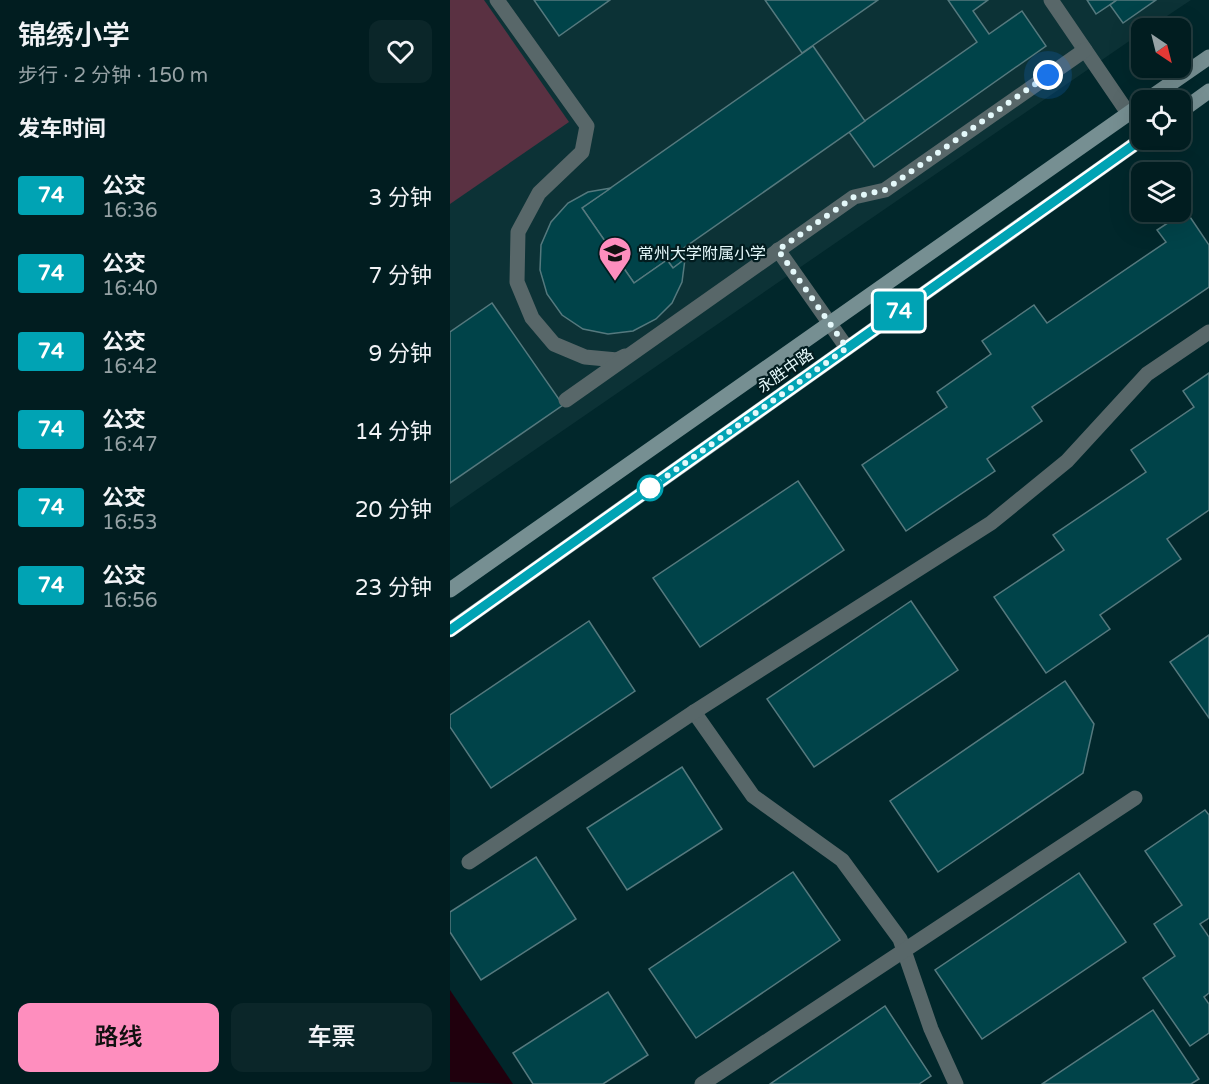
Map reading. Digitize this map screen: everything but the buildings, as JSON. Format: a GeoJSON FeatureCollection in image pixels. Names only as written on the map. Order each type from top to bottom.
{"type":"FeatureCollection","features":[{"type":"Feature","properties":{"kind":"street"},"geometry":{"type":"LineString","coordinates":[[1161,90],[1209,57]]}},
{"type":"Feature","properties":{"kind":"street"},"geometry":{"type":"LineString","coordinates":[[1191,104],[1209,91]]}},
{"type":"Feature","properties":{"kind":"street","name":"永胜中路"},"geometry":{"type":"LineString","coordinates":[[450,590],[1131,111]]}},
{"type":"Feature","properties":{"kind":"street","name":"永胜中路"},"geometry":{"type":"LineString","coordinates":[[450,630],[1131,147]]}},
{"type":"Feature","properties":{"kind":"lane"},"geometry":{"type":"LineString","coordinates":[[497,0],[587,126],[582,152],[539,193],[518,232],[517,282],[532,318],[554,344],[585,357],[618,360],[635,351]]}},
{"type":"Feature","properties":{"kind":"lane"},"geometry":{"type":"LineString","coordinates":[[1051,0],[1128,113]]}},
{"type":"Feature","properties":{"kind":"lane"},"geometry":{"type":"LineString","coordinates":[[566,400],[854,197],[885,190],[1085,50]]}},
{"type":"Feature","properties":{"kind":"lane"},"geometry":{"type":"LineString","coordinates":[[778,250],[847,348]]}},
{"type":"Feature","properties":{"kind":"lane"},"geometry":{"type":"LineString","coordinates":[[469,862],[694,712],[992,523],[1067,461],[1147,374],[1209,332]]}},
{"type":"Feature","properties":{"kind":"lane"},"geometry":{"type":"LineString","coordinates":[[694,712],[753,796],[842,860],[900,939],[931,1029],[956,1084]]}},
{"type":"Feature","properties":{"kind":"lane"},"geometry":{"type":"LineString","coordinates":[[702,1084],[1135,798]]}},
{"type":"Feature","properties":{"kind":"shaded area","name":"常州大学附属小学"},"geometry":{"type":"Polygon","coordinates":[[[450,0],[1191,0],[1164,18],[1131,18],[1131,40],[450,508],[450,0]]]}},
{"type":"Feature","properties":{"kind":"shaded area"},"geometry":{"type":"Polygon","coordinates":[[[450,0],[484,0],[569,122],[450,204],[450,0]]]}},
{"type":"Feature","properties":{"kind":"shaded area"},"geometry":{"type":"Polygon","coordinates":[[[450,990],[513,1084],[450,1082],[450,990]]]}},
{"type":"Feature","properties":{"kind":"bus line","name":"74"},"geometry":{"type":"LineString","coordinates":[[450,630],[1131,147]]}},
{"type":"Feature","properties":{"kind":"place","name":"常州大学附属小学"},"geometry":{"type":"Point","coordinates":[615,282]}},
{"type":"Feature","properties":{"kind":"route"},"geometry":{"type":"LineString","coordinates":[[650,488],[847,348],[778,250],[854,197],[885,190],[1048,75]]}}]}
